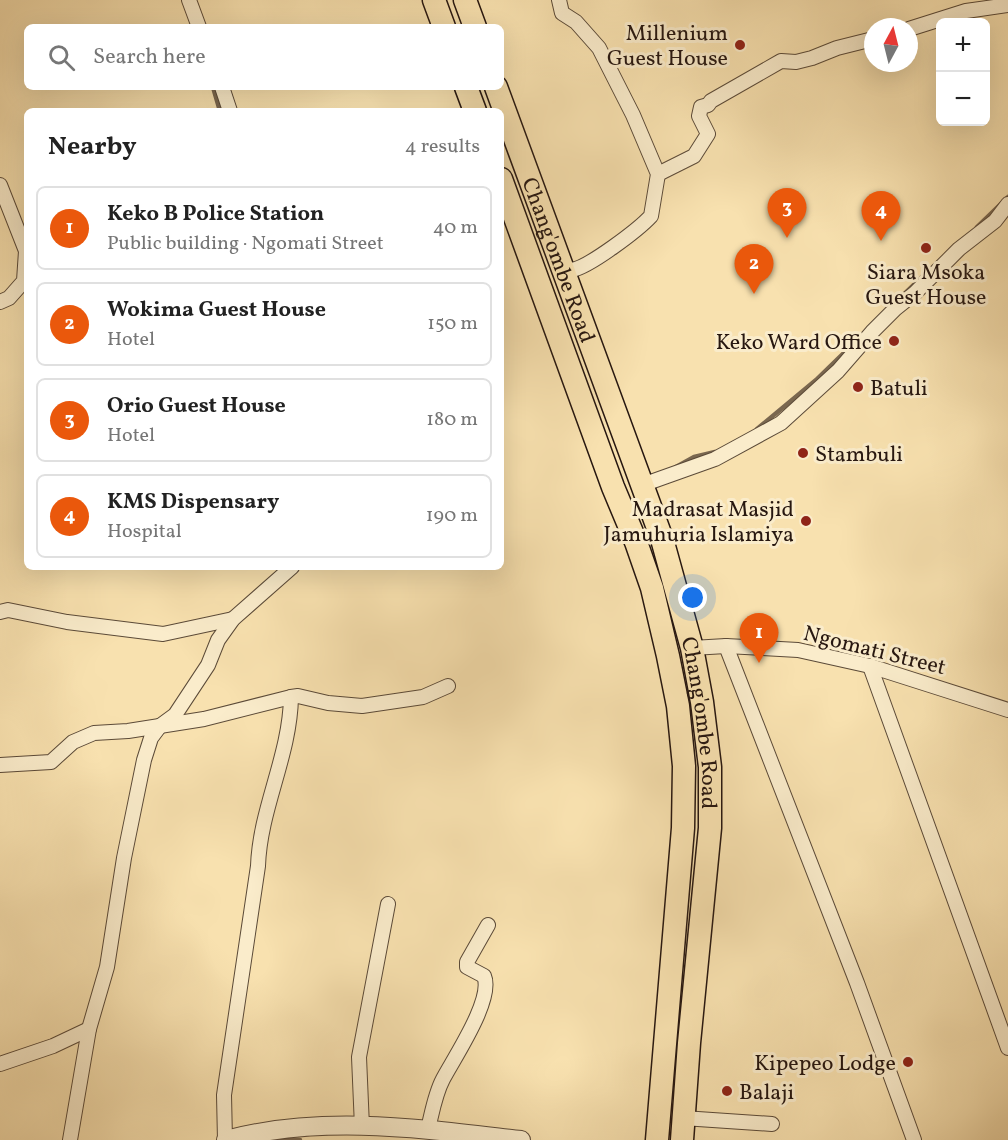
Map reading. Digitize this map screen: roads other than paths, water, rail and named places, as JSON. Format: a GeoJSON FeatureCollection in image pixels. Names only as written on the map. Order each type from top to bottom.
{"type":"FeatureCollection","features":[{"type":"Feature","properties":{"kind":"main road"},"geometry":{"type":"LineString","coordinates":[[434,0],[443,24]]}},
{"type":"Feature","properties":{"kind":"main road"},"geometry":{"type":"LineString","coordinates":[[465,0],[473,24]]}},
{"type":"Feature","properties":{"kind":"main road"},"geometry":{"type":"LineString","coordinates":[[467,90],[475,108]]}},
{"type":"Feature","properties":{"kind":"main road","name":"Chang'ombe Road"},"geometry":{"type":"LineString","coordinates":[[497,90],[504,108]]}},
{"type":"Feature","properties":{"kind":"main road","name":"Chang'ombe Road"},"geometry":{"type":"LineString","coordinates":[[504,109],[662,539],[692,648],[702,702],[710,767],[710,828],[683,1129]]}},
{"type":"Feature","properties":{"kind":"main road","name":"Chang'ombe Road"},"geometry":{"type":"LineString","coordinates":[[504,187],[652,588],[678,706],[684,766],[683,828],[678,911],[657,1140]]}},
{"type":"Feature","properties":{"kind":"street"},"geometry":{"type":"LineString","coordinates":[[189,0],[198,24]]}},
{"type":"Feature","properties":{"kind":"street"},"geometry":{"type":"LineString","coordinates":[[559,0],[562,13],[576,21],[599,48],[633,115],[658,174],[651,216],[625,238],[586,264],[572,270]]}},
{"type":"Feature","properties":{"kind":"street"},"geometry":{"type":"LineString","coordinates":[[918,26],[966,11],[1008,5]]}},
{"type":"Feature","properties":{"kind":"street"},"geometry":{"type":"LineString","coordinates":[[658,174],[694,156],[708,134],[699,116],[701,107],[781,61],[796,62],[864,41]]}},
{"type":"Feature","properties":{"kind":"street"},"geometry":{"type":"LineString","coordinates":[[223,90],[229,108]]}},
{"type":"Feature","properties":{"kind":"street"},"geometry":{"type":"LineString","coordinates":[[0,185],[24,246]]}},
{"type":"Feature","properties":{"kind":"street"},"geometry":{"type":"LineString","coordinates":[[642,484],[715,459],[781,423],[838,370],[895,309],[960,249],[995,221],[1008,204]]}},
{"type":"Feature","properties":{"kind":"street"},"geometry":{"type":"LineString","coordinates":[[0,302],[9,298],[24,281]]}},
{"type":"Feature","properties":{"kind":"street"},"geometry":{"type":"LineString","coordinates":[[70,1140],[89,1029],[107,967],[124,858],[144,760],[151,738],[160,726],[175,715],[208,666],[218,640],[233,619],[289,570]]}},
{"type":"Feature","properties":{"kind":"street"},"geometry":{"type":"LineString","coordinates":[[0,612],[8,610],[67,622],[163,634],[233,619]]}},
{"type":"Feature","properties":{"kind":"street"},"geometry":{"type":"LineString","coordinates":[[208,623],[218,640]]}},
{"type":"Feature","properties":{"kind":"street"},"geometry":{"type":"LineString","coordinates":[[726,646],[857,983],[914,1140]]}},
{"type":"Feature","properties":{"kind":"street","name":"Ngomati Street"},"geometry":{"type":"LineString","coordinates":[[692,648],[726,646],[798,650],[870,666],[1008,710]]}},
{"type":"Feature","properties":{"kind":"street"},"geometry":{"type":"LineString","coordinates":[[870,666],[1008,1048]]}},
{"type":"Feature","properties":{"kind":"street"},"geometry":{"type":"LineString","coordinates":[[0,765],[51,762],[73,742],[94,733],[128,731],[204,719],[291,697],[363,706],[423,697],[448,686]]}},
{"type":"Feature","properties":{"kind":"street"},"geometry":{"type":"LineString","coordinates":[[291,697],[289,733],[259,841],[255,889],[224,1095],[225,1140],[257,1131],[325,1125],[428,1130],[521,1140]]}},
{"type":"Feature","properties":{"kind":"street"},"geometry":{"type":"LineString","coordinates":[[362,1127],[359,1057],[388,904]]}},
{"type":"Feature","properties":{"kind":"street"},"geometry":{"type":"LineString","coordinates":[[428,1130],[442,1080],[458,1055],[481,1007],[486,988],[484,976],[467,967],[467,962],[488,925]]}},
{"type":"Feature","properties":{"kind":"street"},"geometry":{"type":"LineString","coordinates":[[0,1064],[53,1046],[89,1029]]}},
{"type":"Feature","properties":{"kind":"street"},"geometry":{"type":"LineString","coordinates":[[683,1129],[772,1124]]}},
{"type":"Feature","properties":{"kind":"waterway"},"geometry":{"type":"LineString","coordinates":[[214,90],[219,108]]}},
{"type":"Feature","properties":{"kind":"waterway"},"geometry":{"type":"LineString","coordinates":[[977,227],[1008,197]]}},
{"type":"Feature","properties":{"kind":"waterway"},"geometry":{"type":"LineString","coordinates":[[902,296],[928,271]]}},
{"type":"Feature","properties":{"kind":"waterway"},"geometry":{"type":"LineString","coordinates":[[757,429],[816,380],[853,344]]}},
{"type":"Feature","properties":{"kind":"waterway"},"geometry":{"type":"LineString","coordinates":[[676,467],[694,457],[715,452]]}},
{"type":"Feature","properties":{"kind":"waterway"},"geometry":{"type":"LineString","coordinates":[[276,1139],[300,1140]]}},
{"type":"Feature","properties":{"kind":"place","name":"Millenium Guest House"},"geometry":{"type":"Point","coordinates":[740,45]}},
{"type":"Feature","properties":{"kind":"place","name":"Orio Guest House"},"geometry":{"type":"Point","coordinates":[787,238]}},
{"type":"Feature","properties":{"kind":"place","name":"KMS Dispensary"},"geometry":{"type":"Point","coordinates":[881,241]}},
{"type":"Feature","properties":{"kind":"place","name":"Siara Msoka Guest House"},"geometry":{"type":"Point","coordinates":[926,248]}},
{"type":"Feature","properties":{"kind":"place","name":"Wokima Guest House"},"geometry":{"type":"Point","coordinates":[754,294]}},
{"type":"Feature","properties":{"kind":"place","name":"Keko Ward Office"},"geometry":{"type":"Point","coordinates":[894,341]}},
{"type":"Feature","properties":{"kind":"place","name":"Batuli"},"geometry":{"type":"Point","coordinates":[858,387]}},
{"type":"Feature","properties":{"kind":"place","name":"Stambuli"},"geometry":{"type":"Point","coordinates":[803,453]}},
{"type":"Feature","properties":{"kind":"place","name":"Madrasat Masjid Jamuhuria Islamiya"},"geometry":{"type":"Point","coordinates":[806,521]}},
{"type":"Feature","properties":{"kind":"place","name":"Keko B Police Station"},"geometry":{"type":"Point","coordinates":[759,663]}},
{"type":"Feature","properties":{"kind":"place","name":"Kipepeo Lodge"},"geometry":{"type":"Point","coordinates":[908,1062]}},
{"type":"Feature","properties":{"kind":"place","name":"Balaji"},"geometry":{"type":"Point","coordinates":[727,1091]}}]}
